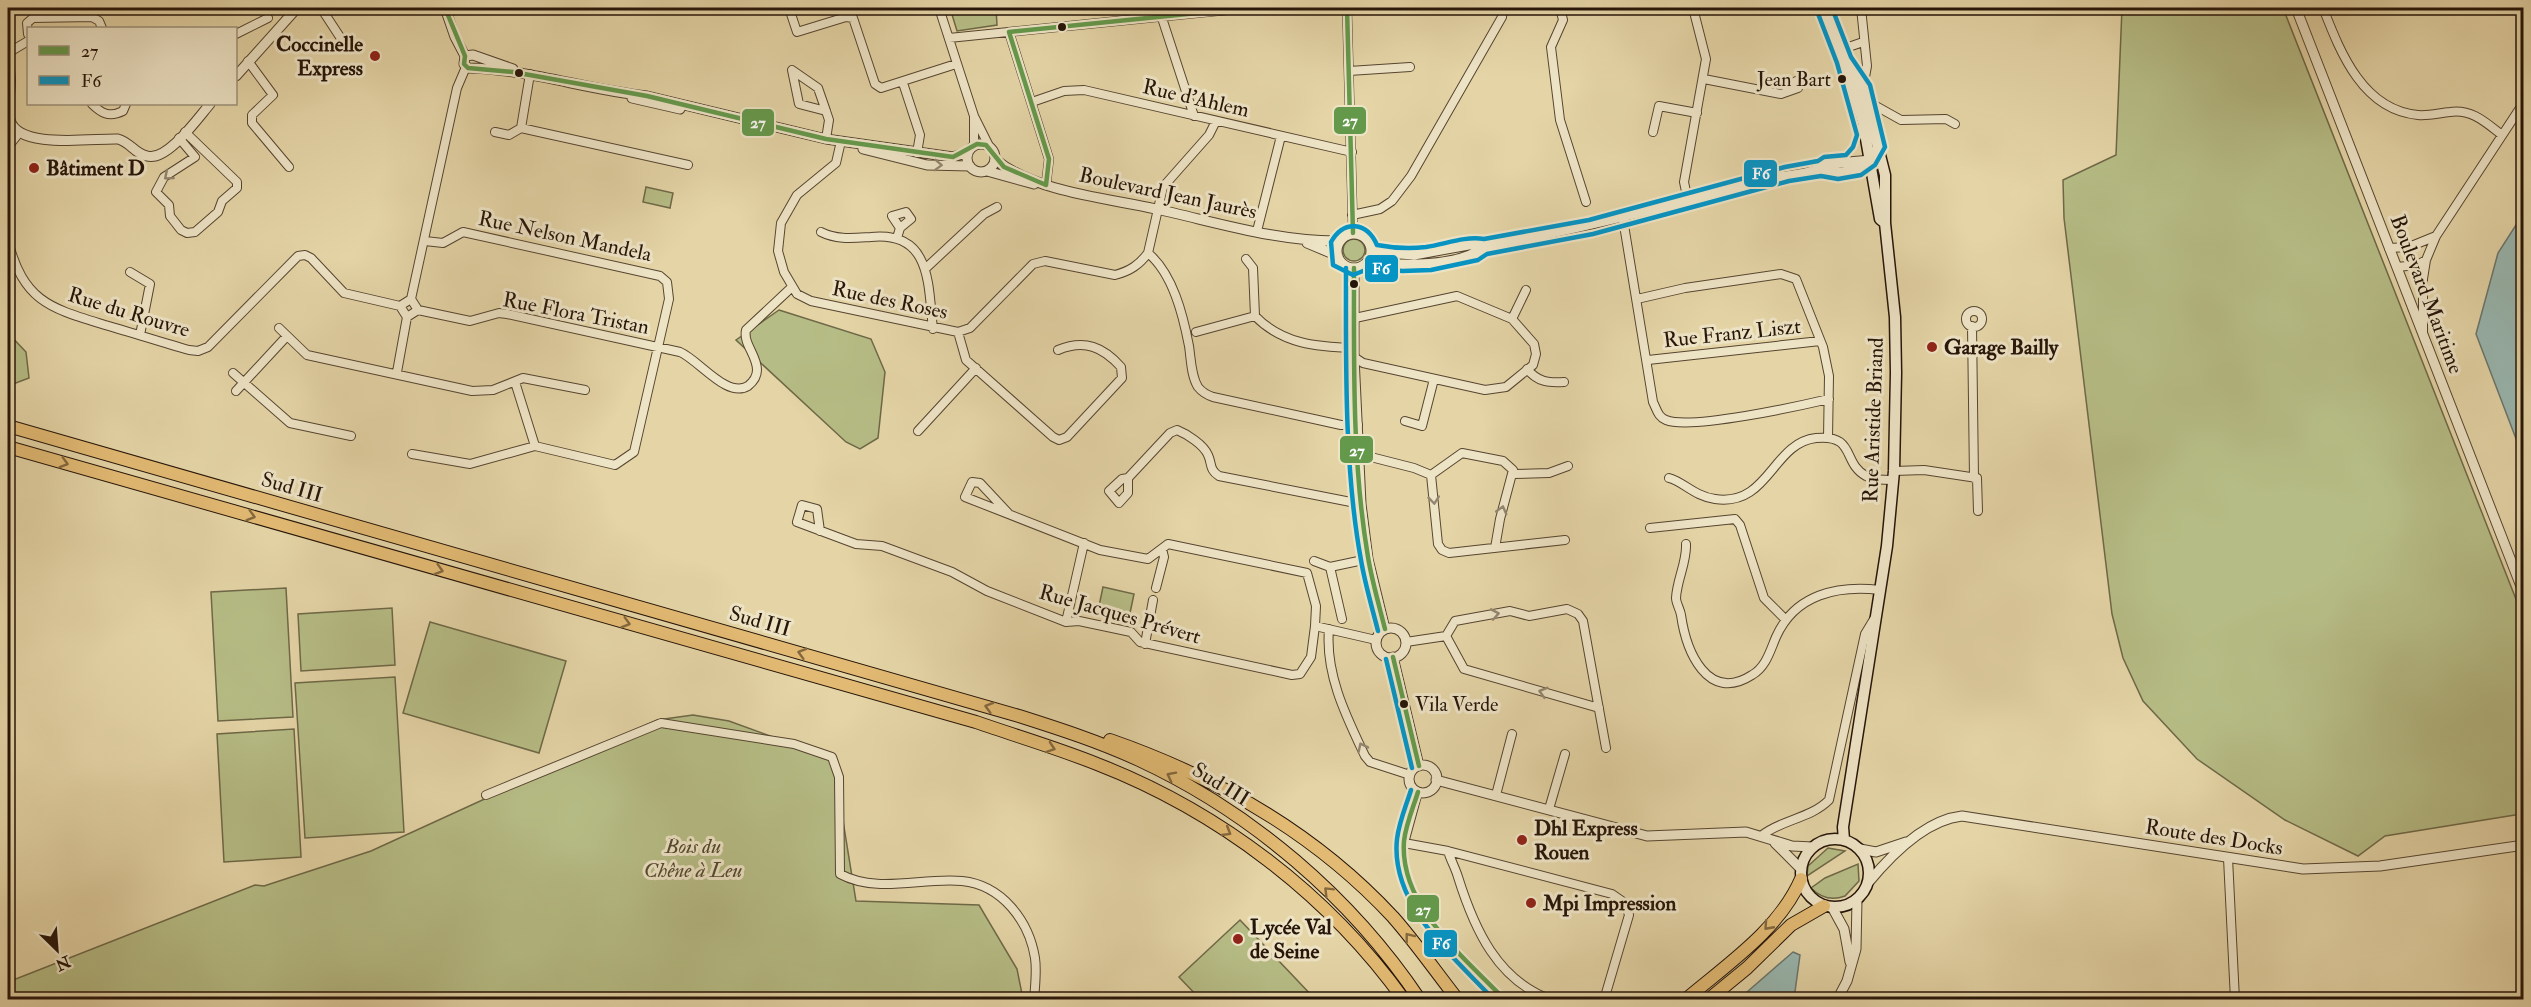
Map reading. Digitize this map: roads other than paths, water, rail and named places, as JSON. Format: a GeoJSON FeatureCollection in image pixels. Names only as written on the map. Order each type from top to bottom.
{"type":"FeatureCollection","features":[{"type":"Feature","properties":{"kind":"highway","name":"Sud III"},"geometry":{"type":"LineString","coordinates":[[8,426],[1019,716],[1138,760],[1187,785],[1259,831],[1312,876],[1369,932],[1420,999]]}},
{"type":"Feature","properties":{"kind":"highway","name":"Sud III"},"geometry":{"type":"LineString","coordinates":[[8,447],[976,722],[1098,764],[1182,805],[1253,848],[1301,887],[1356,942],[1404,999]]}},
{"type":"Feature","properties":{"kind":"highway"},"geometry":{"type":"LineString","coordinates":[[1019,716],[1096,735],[1160,757],[1247,801],[1299,835],[1351,875],[1394,918],[1458,999]]}},
{"type":"Feature","properties":{"kind":"highway"},"geometry":{"type":"LineString","coordinates":[[1685,999],[1748,948],[1791,899],[1801,874]]}},
{"type":"Feature","properties":{"kind":"highway"},"geometry":{"type":"LineString","coordinates":[[1708,999],[1747,968],[1791,925],[1828,906]]}},
{"type":"Feature","properties":{"kind":"main road","name":"Rue Aristide Briand"},"geometry":{"type":"LineString","coordinates":[[1824,8],[1878,145],[1885,175],[1885,223],[1895,318],[1893,475],[1880,590],[1844,840]]}},
{"type":"Feature","properties":{"kind":"main road","name":"Rue Aristide Briand"},"geometry":{"type":"LineString","coordinates":[[1842,55],[1863,88],[1867,101],[1865,135],[1880,219],[1885,223]]}},
{"type":"Feature","properties":{"kind":"main road"},"geometry":{"type":"LineString","coordinates":[[1827,840],[1844,840],[1860,849],[1868,865],[1868,883],[1857,900],[1848,905],[1828,906],[1810,896],[1801,874],[1813,848],[1827,840]]}},
{"type":"Feature","properties":{"kind":"street"},"geometry":{"type":"LineString","coordinates":[[237,75],[297,8]]}},
{"type":"Feature","properties":{"kind":"street"},"geometry":{"type":"LineString","coordinates":[[321,8],[340,37]]}},
{"type":"Feature","properties":{"kind":"street"},"geometry":{"type":"LineString","coordinates":[[445,8],[455,37],[465,56],[463,61],[472,64],[619,93],[668,108],[702,111],[826,139],[953,157],[971,149],[989,146]]}},
{"type":"Feature","properties":{"kind":"street"},"geometry":{"type":"LineString","coordinates":[[789,8],[797,32],[846,17],[853,18],[875,84],[881,88],[903,83],[956,64]]}},
{"type":"Feature","properties":{"kind":"street"},"geometry":{"type":"LineString","coordinates":[[841,141],[927,165],[970,166],[978,172],[987,171],[996,160],[974,116],[939,8]]}},
{"type":"Feature","properties":{"kind":"street"},"geometry":{"type":"LineString","coordinates":[[949,38],[1247,8]]}},
{"type":"Feature","properties":{"kind":"street"},"geometry":{"type":"LineString","coordinates":[[1347,8],[1353,233]]}},
{"type":"Feature","properties":{"kind":"street"},"geometry":{"type":"LineString","coordinates":[[1352,214],[1380,209],[1392,201],[1412,176],[1502,17],[1503,8]]}},
{"type":"Feature","properties":{"kind":"street"},"geometry":{"type":"LineString","coordinates":[[1560,8],[1563,20],[1551,47],[1560,120],[1586,202]]}},
{"type":"Feature","properties":{"kind":"street"},"geometry":{"type":"LineString","coordinates":[[1689,201],[1684,182],[1706,59],[1693,8]]}},
{"type":"Feature","properties":{"kind":"street"},"geometry":{"type":"LineString","coordinates":[[1861,8],[1867,66],[1863,88]]}},
{"type":"Feature","properties":{"kind":"street","name":"Boulevard Maritime"},"geometry":{"type":"LineString","coordinates":[[2296,8],[2523,594]]}},
{"type":"Feature","properties":{"kind":"street"},"geometry":{"type":"LineString","coordinates":[[2324,8],[2347,64],[2371,93],[2389,105],[2416,115],[2462,111],[2473,114],[2502,135]]}},
{"type":"Feature","properties":{"kind":"street"},"geometry":{"type":"LineString","coordinates":[[1161,15],[1194,116]]}},
{"type":"Feature","properties":{"kind":"street"},"geometry":{"type":"LineString","coordinates":[[27,27],[27,23],[33,18],[92,17],[99,21],[102,27]]}},
{"type":"Feature","properties":{"kind":"street"},"geometry":{"type":"LineString","coordinates":[[237,34],[268,18]]}},
{"type":"Feature","properties":{"kind":"street"},"geometry":{"type":"LineString","coordinates":[[1009,32],[1048,159],[1044,185]]}},
{"type":"Feature","properties":{"kind":"street"},"geometry":{"type":"LineString","coordinates":[[8,53],[27,42]]}},
{"type":"Feature","properties":{"kind":"street"},"geometry":{"type":"LineString","coordinates":[[1842,55],[1863,42]]}},
{"type":"Feature","properties":{"kind":"street"},"geometry":{"type":"LineString","coordinates":[[248,62],[273,95],[252,115],[252,123],[289,167]]}},
{"type":"Feature","properties":{"kind":"street"},"geometry":{"type":"LineString","coordinates":[[8,64],[10,119],[19,133],[32,139],[118,140],[149,157],[161,155],[209,105]]}},
{"type":"Feature","properties":{"kind":"street"},"geometry":{"type":"LineString","coordinates":[[396,372],[407,317],[400,306],[411,299],[457,88],[472,64]]}},
{"type":"Feature","properties":{"kind":"street"},"geometry":{"type":"LineString","coordinates":[[1349,71],[1410,67]]}},
{"type":"Feature","properties":{"kind":"street"},"geometry":{"type":"LineString","coordinates":[[826,111],[799,104],[792,70],[818,88],[826,111],[829,120],[826,139]]}},
{"type":"Feature","properties":{"kind":"street"},"geometry":{"type":"LineString","coordinates":[[521,128],[530,74]]}},
{"type":"Feature","properties":{"kind":"street"},"geometry":{"type":"LineString","coordinates":[[1704,79],[1781,94],[1798,88],[1796,81]]}},
{"type":"Feature","properties":{"kind":"street"},"geometry":{"type":"LineString","coordinates":[[903,83],[920,135],[917,153]]}},
{"type":"Feature","properties":{"kind":"street","name":"Rue d'Ahlem"},"geometry":{"type":"LineString","coordinates":[[1032,102],[1075,89],[1352,152]]}},
{"type":"Feature","properties":{"kind":"street"},"geometry":{"type":"LineString","coordinates":[[1867,101],[1907,122],[1946,119],[1955,124]]}},
{"type":"Feature","properties":{"kind":"street"},"geometry":{"type":"LineString","coordinates":[[2422,333],[2422,293],[2426,260],[2436,236],[2523,102]]}},
{"type":"Feature","properties":{"kind":"street"},"geometry":{"type":"LineString","coordinates":[[93,105],[102,114],[109,115],[123,111],[126,105]]}},
{"type":"Feature","properties":{"kind":"street"},"geometry":{"type":"LineString","coordinates":[[1653,132],[1659,106],[1697,113]]}},
{"type":"Feature","properties":{"kind":"street"},"geometry":{"type":"LineString","coordinates":[[1867,121],[1889,114]]}},
{"type":"Feature","properties":{"kind":"street"},"geometry":{"type":"LineString","coordinates":[[970,166],[974,116]]}},
{"type":"Feature","properties":{"kind":"street"},"geometry":{"type":"LineString","coordinates":[[1216,121],[1209,135],[1163,187],[1148,253],[1162,268],[1179,307],[1194,378],[1203,392],[1213,397],[1331,423],[1358,425]]}},
{"type":"Feature","properties":{"kind":"street"},"geometry":{"type":"LineString","coordinates":[[495,132],[509,135],[521,128],[688,165]]}},
{"type":"Feature","properties":{"kind":"street"},"geometry":{"type":"LineString","coordinates":[[8,147],[19,133]]}},
{"type":"Feature","properties":{"kind":"street"},"geometry":{"type":"LineString","coordinates":[[182,135],[237,182],[237,188],[222,201],[218,212],[195,231],[187,233],[181,230],[170,216],[169,205],[156,192],[164,177],[195,157],[182,135]]}},
{"type":"Feature","properties":{"kind":"street"},"geometry":{"type":"LineString","coordinates":[[1852,166],[1860,152],[1865,135]]}},
{"type":"Feature","properties":{"kind":"street"},"geometry":{"type":"LineString","coordinates":[[1257,231],[1281,136]]}},
{"type":"Feature","properties":{"kind":"street"},"geometry":{"type":"LineString","coordinates":[[792,288],[778,250],[781,223],[788,207],[797,195],[836,163],[841,141]]}},
{"type":"Feature","properties":{"kind":"street"},"geometry":{"type":"LineString","coordinates":[[1371,255],[1414,255],[1474,244],[1484,247],[1623,219],[1787,174],[1822,168],[1827,172],[1852,166],[1871,160],[1878,145]]}},
{"type":"Feature","properties":{"kind":"street","name":"Boulevard Jean Jaurès"},"geometry":{"type":"LineString","coordinates":[[996,160],[1009,170],[1044,185]]}},
{"type":"Feature","properties":{"kind":"street"},"geometry":{"type":"LineString","coordinates":[[1871,160],[1885,175]]}},
{"type":"Feature","properties":{"kind":"street"},"geometry":{"type":"LineString","coordinates":[[1852,166],[1873,182]]}},
{"type":"Feature","properties":{"kind":"street","name":"Boulevard Jean Jaurès"},"geometry":{"type":"LineString","coordinates":[[987,171],[1024,182],[1257,231],[1340,241]]}},
{"type":"Feature","properties":{"kind":"street"},"geometry":{"type":"LineString","coordinates":[[926,268],[984,214],[997,207]]}},
{"type":"Feature","properties":{"kind":"street"},"geometry":{"type":"LineString","coordinates":[[1623,219],[1648,360],[1653,402],[1659,417],[1669,422],[1730,418],[1829,399]]}},
{"type":"Feature","properties":{"kind":"street"},"geometry":{"type":"LineString","coordinates":[[897,238],[900,228]]}},
{"type":"Feature","properties":{"kind":"street","name":"Rue Nelson Mandela"},"geometry":{"type":"LineString","coordinates":[[425,241],[443,243],[463,232],[660,276],[667,282],[669,293],[634,452],[615,465],[535,446]]}},
{"type":"Feature","properties":{"kind":"street"},"geometry":{"type":"LineString","coordinates":[[821,232],[834,239],[883,236],[897,238],[916,250],[926,268],[933,329]]}},
{"type":"Feature","properties":{"kind":"street"},"geometry":{"type":"LineString","coordinates":[[1353,233],[1366,238],[1371,255],[1366,264],[1354,268],[1344,264],[1338,256],[1340,241],[1353,233]]}},
{"type":"Feature","properties":{"kind":"street","name":"Boulevard Jean Jaurès"},"geometry":{"type":"LineString","coordinates":[[1285,236],[1338,256]]}},
{"type":"Feature","properties":{"kind":"street"},"geometry":{"type":"LineString","coordinates":[[2389,248],[2409,246],[2436,236]]}},
{"type":"Feature","properties":{"kind":"street","name":"Rue du Rouvre"},"geometry":{"type":"LineString","coordinates":[[8,241],[20,276],[43,301],[55,309],[189,350],[198,351],[208,347],[298,256],[305,255],[311,258],[344,293],[400,306]]}},
{"type":"Feature","properties":{"kind":"street","name":"Rue des Roses"},"geometry":{"type":"LineString","coordinates":[[792,288],[811,302],[933,329],[958,332],[970,328],[1033,264],[1045,261],[1115,274],[1134,268],[1148,253]]}},
{"type":"Feature","properties":{"kind":"street"},"geometry":{"type":"LineString","coordinates":[[1246,259],[1253,268],[1255,316],[1267,329],[1294,341],[1354,352],[1363,363],[1485,390],[1506,387],[1533,365],[1536,354],[1534,344],[1512,319],[1457,296],[1355,318]]}},
{"type":"Feature","properties":{"kind":"street"},"geometry":{"type":"LineString","coordinates":[[2397,267],[2417,265],[2426,260]]}},
{"type":"Feature","properties":{"kind":"street"},"geometry":{"type":"LineString","coordinates":[[1354,268],[1354,352],[1361,504],[1368,559],[1385,629]]}},
{"type":"Feature","properties":{"kind":"street"},"geometry":{"type":"LineString","coordinates":[[130,272],[150,284],[140,335]]}},
{"type":"Feature","properties":{"kind":"street"},"geometry":{"type":"LineString","coordinates":[[1637,299],[1685,288],[1781,274],[1796,279],[1820,341],[1829,376],[1828,438]]}},
{"type":"Feature","properties":{"kind":"street","name":"Rue Flora Tristan"},"geometry":{"type":"LineString","coordinates":[[418,310],[470,321],[499,313],[507,314],[657,347],[688,355],[727,387],[745,388],[754,380],[757,368],[745,338],[746,330],[792,288]]}},
{"type":"Feature","properties":{"kind":"street"},"geometry":{"type":"LineString","coordinates":[[1512,319],[1526,290]]}},
{"type":"Feature","properties":{"kind":"street"},"geometry":{"type":"LineString","coordinates":[[407,317],[418,310],[411,299]]}},
{"type":"Feature","properties":{"kind":"street"},"geometry":{"type":"LineString","coordinates":[[1196,332],[1255,316]]}},
{"type":"Feature","properties":{"kind":"street"},"geometry":{"type":"LineString","coordinates":[[1972,326],[1974,478]]}},
{"type":"Feature","properties":{"kind":"street"},"geometry":{"type":"LineString","coordinates":[[279,328],[307,355],[396,372],[472,391],[493,390],[524,378],[585,390]]}},
{"type":"Feature","properties":{"kind":"street"},"geometry":{"type":"LineString","coordinates":[[958,332],[966,360],[1059,440],[1067,437],[1122,378],[1121,368],[1102,350],[1072,344],[1058,350]]}},
{"type":"Feature","properties":{"kind":"street"},"geometry":{"type":"LineString","coordinates":[[236,391],[287,336]]}},
{"type":"Feature","properties":{"kind":"street","name":"Rue Franz Liszt"},"geometry":{"type":"LineString","coordinates":[[1648,360],[1820,341]]}},
{"type":"Feature","properties":{"kind":"street"},"geometry":{"type":"LineString","coordinates":[[918,431],[976,368]]}},
{"type":"Feature","properties":{"kind":"street"},"geometry":{"type":"LineString","coordinates":[[1527,369],[1538,380],[1549,383],[1564,382]]}},
{"type":"Feature","properties":{"kind":"street"},"geometry":{"type":"LineString","coordinates":[[233,373],[290,423],[351,436]]}},
{"type":"Feature","properties":{"kind":"street"},"geometry":{"type":"LineString","coordinates":[[1406,421],[1422,426],[1434,379]]}},
{"type":"Feature","properties":{"kind":"street"},"geometry":{"type":"LineString","coordinates":[[412,454],[470,464],[535,446],[515,382]]}},
{"type":"Feature","properties":{"kind":"street"},"geometry":{"type":"LineString","coordinates":[[1128,478],[1170,434],[1177,430],[1185,433],[1208,453],[1210,467],[1219,476],[1361,504]]}},
{"type":"Feature","properties":{"kind":"street"},"geometry":{"type":"LineString","coordinates":[[1669,478],[1676,480],[1687,489],[1715,499],[1742,496],[1769,476],[1789,450],[1800,441],[1828,438],[1839,440],[1849,451],[1859,471],[1865,476],[1893,475],[1924,470],[1977,478],[1978,511]]}},
{"type":"Feature","properties":{"kind":"street"},"geometry":{"type":"LineString","coordinates":[[1431,475],[1462,453],[1503,461],[1514,470],[1495,548]]}},
{"type":"Feature","properties":{"kind":"street"},"geometry":{"type":"LineString","coordinates":[[1359,454],[1414,468],[1431,475]]}},
{"type":"Feature","properties":{"kind":"street"},"geometry":{"type":"LineString","coordinates":[[1513,474],[1549,473],[1568,466]]}},
{"type":"Feature","properties":{"kind":"street"},"geometry":{"type":"LineString","coordinates":[[1431,475],[1438,544],[1442,550],[1449,553],[1565,540]]}},
{"type":"Feature","properties":{"kind":"street"},"geometry":{"type":"LineString","coordinates":[[1009,514],[980,483],[972,482],[965,497],[1100,550],[1148,560],[1162,549],[1164,558],[1156,588]]}},
{"type":"Feature","properties":{"kind":"street"},"geometry":{"type":"LineString","coordinates":[[1650,528],[1735,519],[1740,525],[1764,598],[1786,620]]}},
{"type":"Feature","properties":{"kind":"street","name":"Rue Jacques Prévert"},"geometry":{"type":"LineString","coordinates":[[820,531],[856,544],[882,546],[942,568],[987,591],[1066,622],[1079,621],[1131,632],[1145,644],[1292,675],[1300,674],[1308,663],[1316,626],[1316,606],[1306,573],[1168,544],[1162,549]]}},
{"type":"Feature","properties":{"kind":"street"},"geometry":{"type":"LineString","coordinates":[[1066,622],[1084,543]]}},
{"type":"Feature","properties":{"kind":"street"},"geometry":{"type":"LineString","coordinates":[[1686,544],[1676,600],[1695,663],[1717,681],[1733,682],[1752,676],[1762,667],[1786,620],[1795,609],[1811,598],[1833,591],[1858,588],[1880,590]]}},
{"type":"Feature","properties":{"kind":"street"},"geometry":{"type":"LineString","coordinates":[[1314,561],[1330,567],[1368,559]]}},
{"type":"Feature","properties":{"kind":"street"},"geometry":{"type":"LineString","coordinates":[[1330,567],[1342,619]]}},
{"type":"Feature","properties":{"kind":"street"},"geometry":{"type":"LineString","coordinates":[[1145,644],[1153,600]]}},
{"type":"Feature","properties":{"kind":"street"},"geometry":{"type":"LineString","coordinates":[[1446,636],[1455,621],[1510,611],[1529,616],[1567,609],[1578,614],[1583,621],[1606,748]]}},
{"type":"Feature","properties":{"kind":"street","name":"Rue Aristide Briand"},"geometry":{"type":"LineString","coordinates":[[1761,836],[1773,826],[1820,809],[1829,800],[1864,634],[1876,617]]}},
{"type":"Feature","properties":{"kind":"street"},"geometry":{"type":"LineString","coordinates":[[1316,626],[1376,640]]}},
{"type":"Feature","properties":{"kind":"street"},"geometry":{"type":"LineString","coordinates":[[1329,629],[1327,647],[1343,710],[1365,756],[1370,762],[1410,775]]}},
{"type":"Feature","properties":{"kind":"street"},"geometry":{"type":"LineString","coordinates":[[1376,640],[1385,629]]}},
{"type":"Feature","properties":{"kind":"street"},"geometry":{"type":"LineString","coordinates":[[1376,640],[1381,654],[1393,657],[1401,653],[1406,642],[1402,632],[1397,629],[1385,629]]}},
{"type":"Feature","properties":{"kind":"street"},"geometry":{"type":"LineString","coordinates":[[1406,642],[1446,636]]}},
{"type":"Feature","properties":{"kind":"street"},"geometry":{"type":"LineString","coordinates":[[1446,636],[1464,669],[1599,708]]}},
{"type":"Feature","properties":{"kind":"street"},"geometry":{"type":"LineString","coordinates":[[1393,657],[1419,766]]}},
{"type":"Feature","properties":{"kind":"street"},"geometry":{"type":"LineString","coordinates":[[486,795],[661,723],[794,744],[832,757],[839,777],[840,874],[851,880],[882,884],[962,881],[983,886],[1008,902],[1018,914],[1031,940],[1036,961],[1034,999]]}},
{"type":"Feature","properties":{"kind":"street"},"geometry":{"type":"LineString","coordinates":[[1496,795],[1512,734]]}},
{"type":"Feature","properties":{"kind":"street"},"geometry":{"type":"LineString","coordinates":[[1549,809],[1565,754]]}},
{"type":"Feature","properties":{"kind":"street"},"geometry":{"type":"LineString","coordinates":[[1410,775],[1419,766]]}},
{"type":"Feature","properties":{"kind":"street"},"geometry":{"type":"LineString","coordinates":[[1419,766],[1431,768],[1436,780]]}},
{"type":"Feature","properties":{"kind":"street"},"geometry":{"type":"LineString","coordinates":[[1410,775],[1411,786],[1418,792]]}},
{"type":"Feature","properties":{"kind":"street"},"geometry":{"type":"LineString","coordinates":[[1418,792],[1430,790],[1436,780]]}},
{"type":"Feature","properties":{"kind":"street"},"geometry":{"type":"LineString","coordinates":[[1436,780],[1647,836],[1734,832],[1761,836],[1792,846],[1813,848]]}},
{"type":"Feature","properties":{"kind":"street"},"geometry":{"type":"LineString","coordinates":[[1418,792],[1404,843],[1448,851],[1612,894],[1624,903],[1629,915],[1604,999]]}},
{"type":"Feature","properties":{"kind":"street","name":"Route des Docks"},"geometry":{"type":"LineString","coordinates":[[1911,841],[1941,821],[1971,816],[2280,867],[2337,870],[2436,859],[2522,844]]}},
{"type":"Feature","properties":{"kind":"street"},"geometry":{"type":"LineString","coordinates":[[1773,841],[1801,874]]}},
{"type":"Feature","properties":{"kind":"street"},"geometry":{"type":"LineString","coordinates":[[1860,849],[1876,852],[1911,841]]}},
{"type":"Feature","properties":{"kind":"street"},"geometry":{"type":"LineString","coordinates":[[1868,883],[1911,841]]}},
{"type":"Feature","properties":{"kind":"street"},"geometry":{"type":"LineString","coordinates":[[1448,851],[1475,926],[1496,961],[1539,995],[1552,999]]}},
{"type":"Feature","properties":{"kind":"street"},"geometry":{"type":"LineString","coordinates":[[2228,858],[2235,999]]}},
{"type":"Feature","properties":{"kind":"street"},"geometry":{"type":"LineString","coordinates":[[1837,999],[1856,949],[1857,900]]}},
{"type":"Feature","properties":{"kind":"street"},"geometry":{"type":"LineString","coordinates":[[1828,906],[1844,929],[1851,967]]}},
{"type":"Feature","properties":{"kind":"water"},"geometry":{"type":"Polygon","coordinates":[[[2523,214],[2523,457],[2476,334],[2498,253],[2523,214]]]}},
{"type":"Feature","properties":{"kind":"water"},"geometry":{"type":"Polygon","coordinates":[[[1793,952],[1800,955],[1794,999],[1739,999],[1793,952]]]}},
{"type":"Feature","properties":{"kind":"place","name":"Coccinelle Express"},"geometry":{"type":"Point","coordinates":[375,56]}},
{"type":"Feature","properties":{"kind":"place","name":"Jean Bart"},"geometry":{"type":"Point","coordinates":[1842,79]}},
{"type":"Feature","properties":{"kind":"place","name":"Bâtiment D"},"geometry":{"type":"Point","coordinates":[34,168]}},
{"type":"Feature","properties":{"kind":"place","name":"Garage Bailly"},"geometry":{"type":"Point","coordinates":[1932,347]}},
{"type":"Feature","properties":{"kind":"place","name":"Vila Verde"},"geometry":{"type":"Point","coordinates":[1404,704]}},
{"type":"Feature","properties":{"kind":"place","name":"Dhl Express Rouen"},"geometry":{"type":"Point","coordinates":[1522,840]}},
{"type":"Feature","properties":{"kind":"place","name":"Mpi Impression"},"geometry":{"type":"Point","coordinates":[1531,903]}},
{"type":"Feature","properties":{"kind":"place","name":"Lycée Val de Seine"},"geometry":{"type":"Point","coordinates":[1238,939]}},
{"type":"Feature","properties":{"kind":"park label","name":"Bois du Chêne à Leu"},"geometry":{"type":"Point","coordinates":[693,858]}}]}
